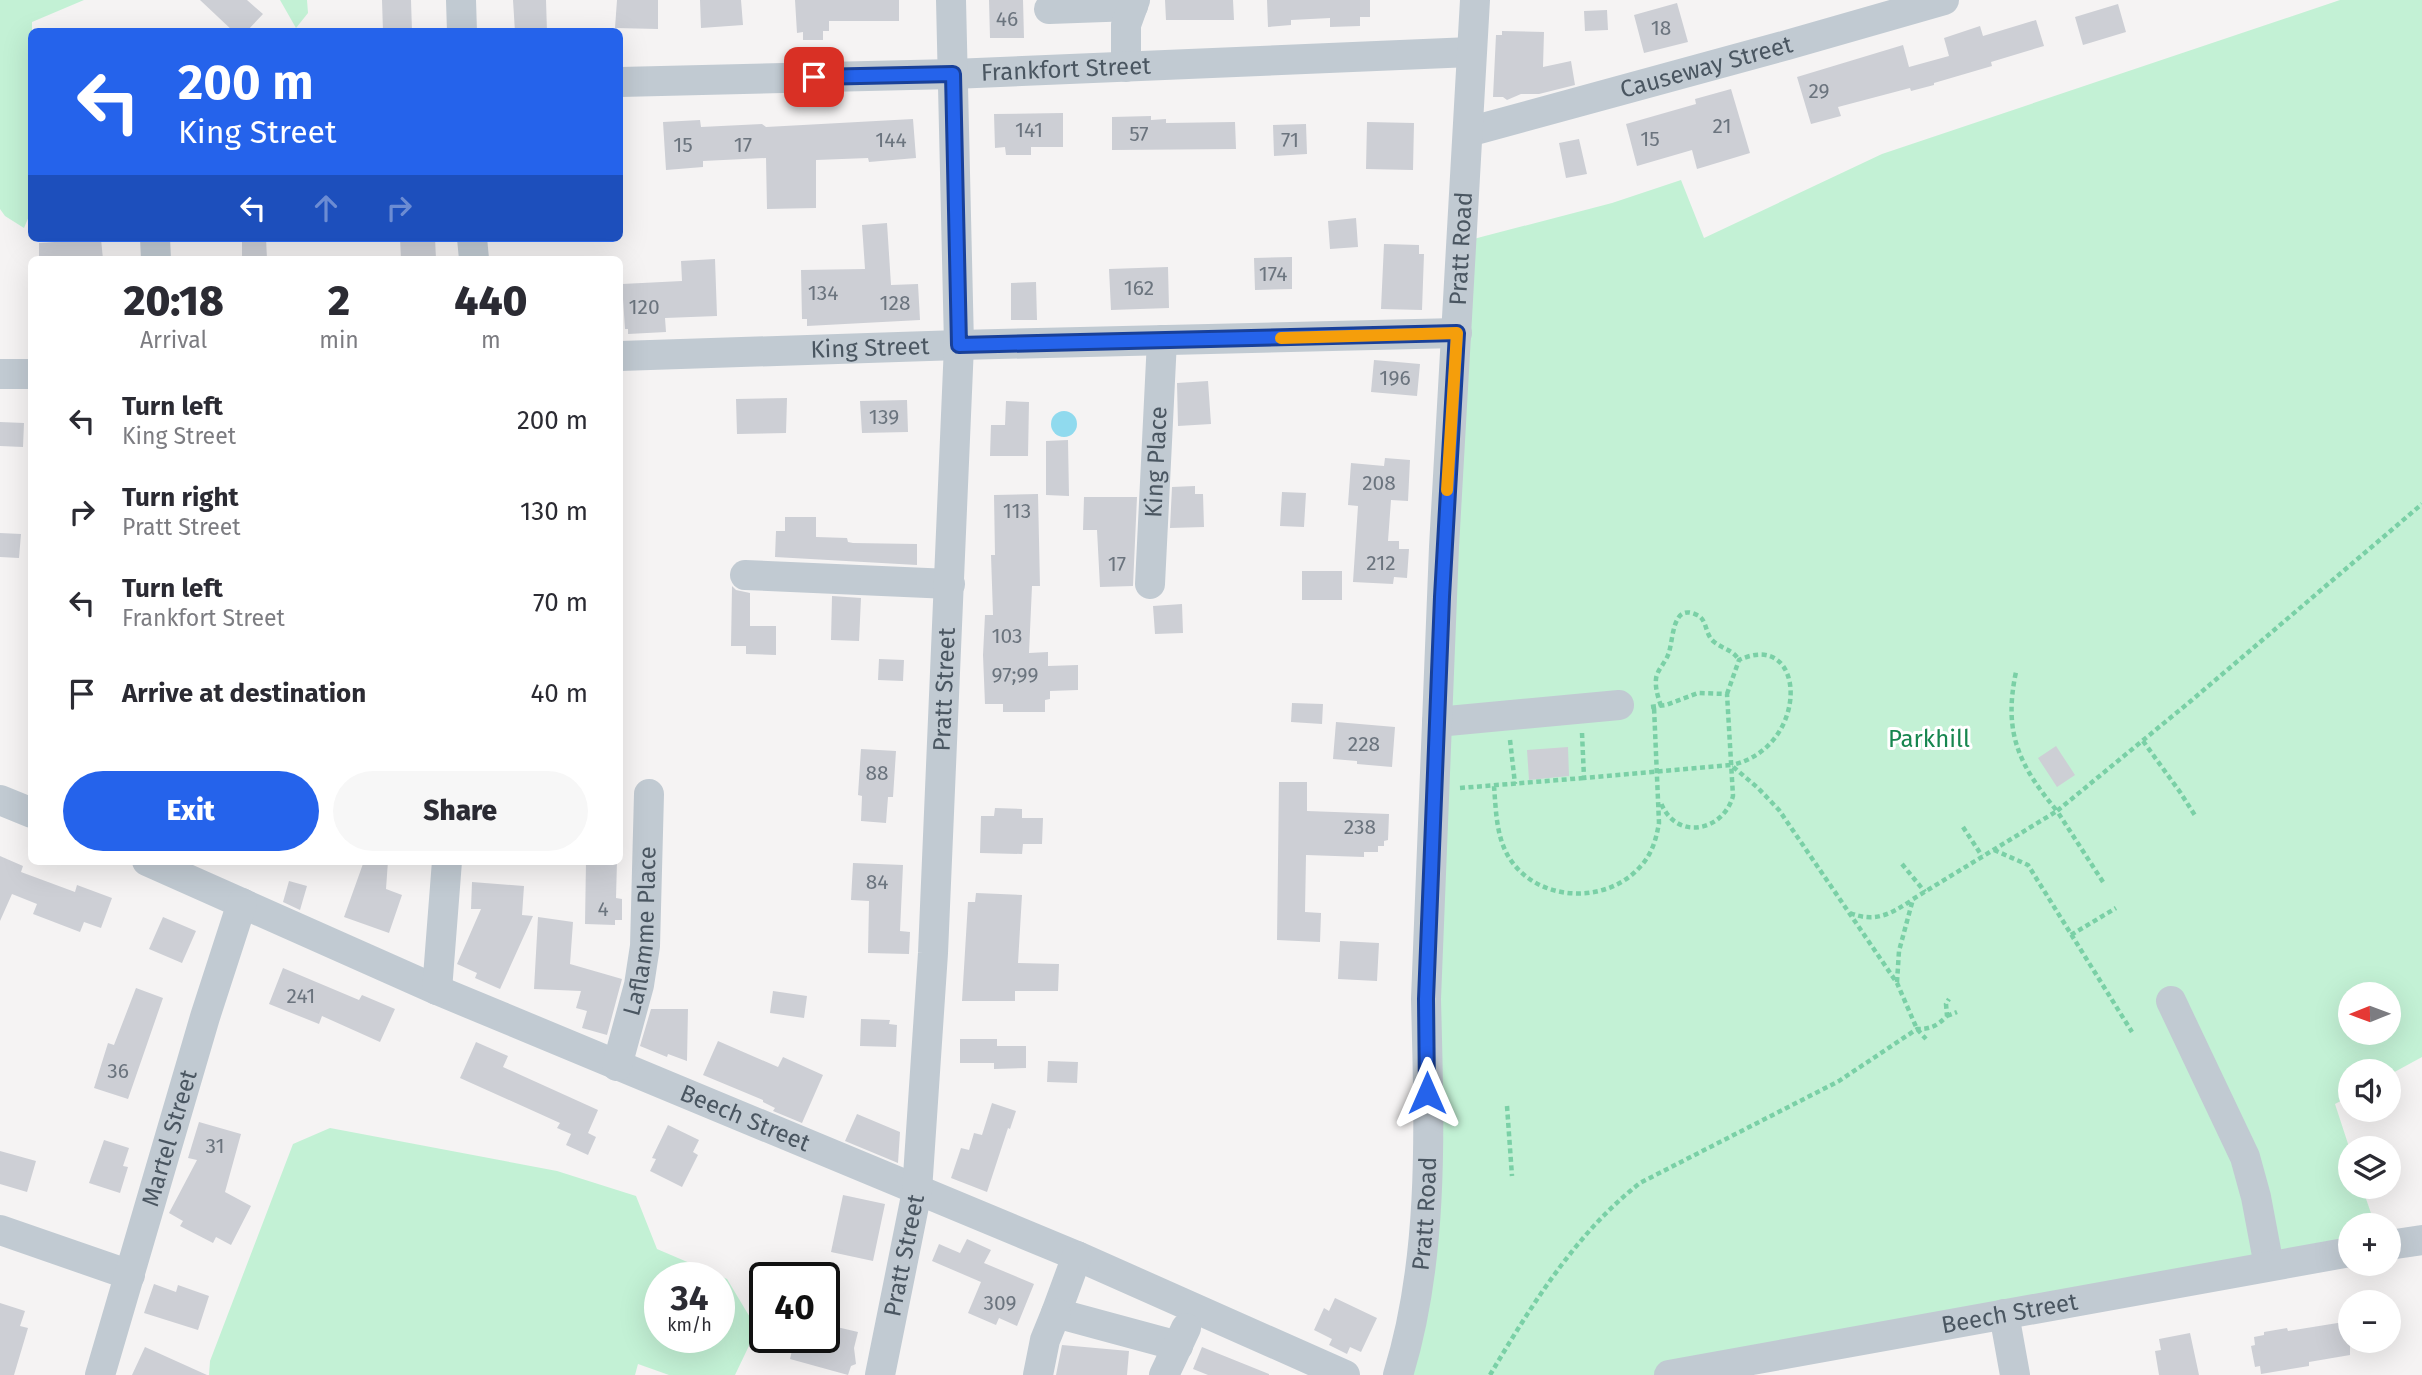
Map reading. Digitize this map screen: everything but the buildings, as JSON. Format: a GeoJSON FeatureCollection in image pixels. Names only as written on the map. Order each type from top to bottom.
{"type":"FeatureCollection","features":[{"type":"Feature","properties":{"kind":"street"},"geometry":{"type":"LineString","coordinates":[[461,0],[462,28]]}},
{"type":"Feature","properties":{"kind":"street","name":"Pratt Street"},"geometry":{"type":"LineString","coordinates":[[880,1375],[917,1191],[933,953],[959,345],[951,0]]}},
{"type":"Feature","properties":{"kind":"street","name":"Pratt Road"},"geometry":{"type":"LineString","coordinates":[[1398,1375],[1413,1311],[1424,1242],[1426,999],[1445,520],[1475,0]]}},
{"type":"Feature","properties":{"kind":"street","name":"Causeway Street"},"geometry":{"type":"LineString","coordinates":[[1468,132],[1812,39],[1944,0]]}},
{"type":"Feature","properties":{"kind":"street"},"geometry":{"type":"LineString","coordinates":[[1049,9],[1134,3],[1126,25],[1126,67]]}},
{"type":"Feature","properties":{"kind":"street","name":"Frankfort Street"},"geometry":{"type":"LineString","coordinates":[[623,82],[953,74],[1471,52]]}},
{"type":"Feature","properties":{"kind":"street","name":"King Street"},"geometry":{"type":"LineString","coordinates":[[623,356],[1457,333]]}},
{"type":"Feature","properties":{"kind":"street","name":"King Place"},"geometry":{"type":"LineString","coordinates":[[1150,584],[1162,340]]}},
{"type":"Feature","properties":{"kind":"street"},"geometry":{"type":"LineString","coordinates":[[0,374],[28,374]]}},
{"type":"Feature","properties":{"kind":"street"},"geometry":{"type":"LineString","coordinates":[[745,575],[950,584]]}},
{"type":"Feature","properties":{"kind":"street"},"geometry":{"type":"LineString","coordinates":[[1437,722],[1619,705]]}},
{"type":"Feature","properties":{"kind":"street","name":"Laflamme Place"},"geometry":{"type":"LineString","coordinates":[[617,1066],[639,985],[645,946],[649,794]]}},
{"type":"Feature","properties":{"kind":"street"},"geometry":{"type":"LineString","coordinates":[[0,800],[28,811]]}},
{"type":"Feature","properties":{"kind":"street","name":"Beech Street"},"geometry":{"type":"LineString","coordinates":[[155,865],[437,990],[1077,1256],[1345,1375]]}},
{"type":"Feature","properties":{"kind":"street"},"geometry":{"type":"LineString","coordinates":[[437,990],[447,865]]}},
{"type":"Feature","properties":{"kind":"street","name":"Martel Street"},"geometry":{"type":"LineString","coordinates":[[100,1375],[205,1017],[242,902]]}},
{"type":"Feature","properties":{"kind":"street"},"geometry":{"type":"LineString","coordinates":[[2171,1001],[2245,1157],[2256,1197],[2269,1266]]}},
{"type":"Feature","properties":{"kind":"street"},"geometry":{"type":"LineString","coordinates":[[0,1230],[130,1275]]}},
{"type":"Feature","properties":{"kind":"street"},"geometry":{"type":"LineString","coordinates":[[2401,1243],[2422,1240]]}},
{"type":"Feature","properties":{"kind":"street","name":"Beech Street"},"geometry":{"type":"LineString","coordinates":[[1669,1375],[2338,1254]]}},
{"type":"Feature","properties":{"kind":"street"},"geometry":{"type":"LineString","coordinates":[[1038,1375],[1045,1340],[1077,1256]]}},
{"type":"Feature","properties":{"kind":"street"},"geometry":{"type":"LineString","coordinates":[[1164,1375],[1195,1308]]}},
{"type":"Feature","properties":{"kind":"street"},"geometry":{"type":"LineString","coordinates":[[1056,1312],[1178,1346]]}},
{"type":"Feature","properties":{"kind":"street"},"geometry":{"type":"LineString","coordinates":[[2004,1314],[2015,1375]]}},
{"type":"Feature","properties":{"kind":"path"},"geometry":{"type":"LineString","coordinates":[[1849,912],[1861,917],[1880,918],[1893,913],[2057,811],[2422,505]]}},
{"type":"Feature","properties":{"kind":"path"},"geometry":{"type":"LineString","coordinates":[[1661,706],[1656,680],[1668,656],[1675,622],[1679,616],[1686,613],[1699,615],[1711,639],[1729,649],[1739,660]]}},
{"type":"Feature","properties":{"kind":"path"},"geometry":{"type":"LineString","coordinates":[[1434,790],[1535,785],[1731,765],[1755,757],[1768,747],[1787,720],[1791,692],[1789,677],[1784,666],[1776,659],[1756,655],[1739,660]]}},
{"type":"Feature","properties":{"kind":"path"},"geometry":{"type":"LineString","coordinates":[[1660,800],[1668,816],[1684,825],[1697,828],[1710,825],[1721,817],[1730,804],[1733,796],[1727,694],[1739,660]]}},
{"type":"Feature","properties":{"kind":"path"},"geometry":{"type":"LineString","coordinates":[[2016,672],[2012,706],[2017,749],[2026,771],[2057,811],[2103,882]]}},
{"type":"Feature","properties":{"kind":"path"},"geometry":{"type":"LineString","coordinates":[[1619,705],[1654,707],[1698,693],[1727,694]]}},
{"type":"Feature","properties":{"kind":"path"},"geometry":{"type":"LineString","coordinates":[[1493,786],[1499,828],[1508,856],[1517,869],[1544,887],[1567,894],[1593,893],[1606,889],[1630,877],[1642,866],[1656,840],[1660,800],[1654,707]]}},
{"type":"Feature","properties":{"kind":"path"},"geometry":{"type":"LineString","coordinates":[[1581,708],[1584,778]]}},
{"type":"Feature","properties":{"kind":"path"},"geometry":{"type":"LineString","coordinates":[[1507,715],[1515,784]]}},
{"type":"Feature","properties":{"kind":"path"},"geometry":{"type":"LineString","coordinates":[[2143,741],[2196,817]]}},
{"type":"Feature","properties":{"kind":"path"},"geometry":{"type":"LineString","coordinates":[[1731,765],[1771,800],[1897,982],[1917,1029],[1926,1039]]}},
{"type":"Feature","properties":{"kind":"path"},"geometry":{"type":"LineString","coordinates":[[1963,827],[1982,856]]}},
{"type":"Feature","properties":{"kind":"path"},"geometry":{"type":"LineString","coordinates":[[1994,849],[2028,865],[2074,944],[2132,1032]]}},
{"type":"Feature","properties":{"kind":"path"},"geometry":{"type":"LineString","coordinates":[[1902,864],[1925,892]]}},
{"type":"Feature","properties":{"kind":"path"},"geometry":{"type":"LineString","coordinates":[[1897,982],[1899,951],[1913,899]]}},
{"type":"Feature","properties":{"kind":"path"},"geometry":{"type":"LineString","coordinates":[[2071,935],[2116,908]]}},
{"type":"Feature","properties":{"kind":"path"},"geometry":{"type":"LineString","coordinates":[[1947,1016],[1946,1004],[1949,999]]}},
{"type":"Feature","properties":{"kind":"path"},"geometry":{"type":"LineString","coordinates":[[1490,1375],[1558,1271],[1586,1235],[1617,1202],[1640,1183],[1839,1081],[1917,1029],[1929,1029],[1957,1012]]}},
{"type":"Feature","properties":{"kind":"path"},"geometry":{"type":"LineString","coordinates":[[1507,1106],[1512,1176]]}},
{"type":"Feature","properties":{"kind":"green space"},"geometry":{"type":"Polygon","coordinates":[[[0,0],[84,0],[32,22],[32,28],[28,28],[28,218],[24,228],[5,216],[0,209],[0,0]]]}},
{"type":"Feature","properties":{"kind":"green space"},"geometry":{"type":"Polygon","coordinates":[[[280,0],[307,0],[308,13],[296,28],[280,0]]]}},
{"type":"Feature","properties":{"kind":"green space","name":"Parkhill"},"geometry":{"type":"Polygon","coordinates":[[[2340,0],[2422,0],[2422,1057],[2401,1068],[2401,1059],[2338,1059],[2338,1102],[2335,1104],[2338,1122],[2341,1122],[2345,1136],[2338,1136],[2338,1199],[2366,1199],[2371,1213],[2338,1213],[2338,1254],[1669,1375],[1398,1375],[1413,1311],[1462,242],[1612,203],[1681,180],[1704,238],[1882,154],[2340,0]]]}},
{"type":"Feature","properties":{"kind":"green space"},"geometry":{"type":"Polygon","coordinates":[[[330,1128],[557,1171],[636,1196],[657,1249],[687,1262],[644,1262],[644,1353],[735,1353],[735,1292],[749,1316],[749,1346],[735,1375],[669,1375],[638,1364],[635,1375],[209,1375],[210,1361],[293,1144],[330,1128]]]}},
{"type":"Feature","properties":{"kind":"water"},"geometry":{"type":"Polygon","coordinates":[[[1064,411],[1073,415],[1077,424],[1073,433],[1064,437],[1055,433],[1051,424],[1055,415],[1064,411]]]}},
{"type":"Feature","properties":{"kind":"slow traffic"},"geometry":{"type":"LineString","coordinates":[[1281,338],[1457,333],[1447,490]]}},
{"type":"Feature","properties":{"kind":"route"},"geometry":{"type":"LineString","coordinates":[[814,77],[953,74],[959,345],[1457,333],[1445,523],[1426,999],[1427,1093]]}}]}
